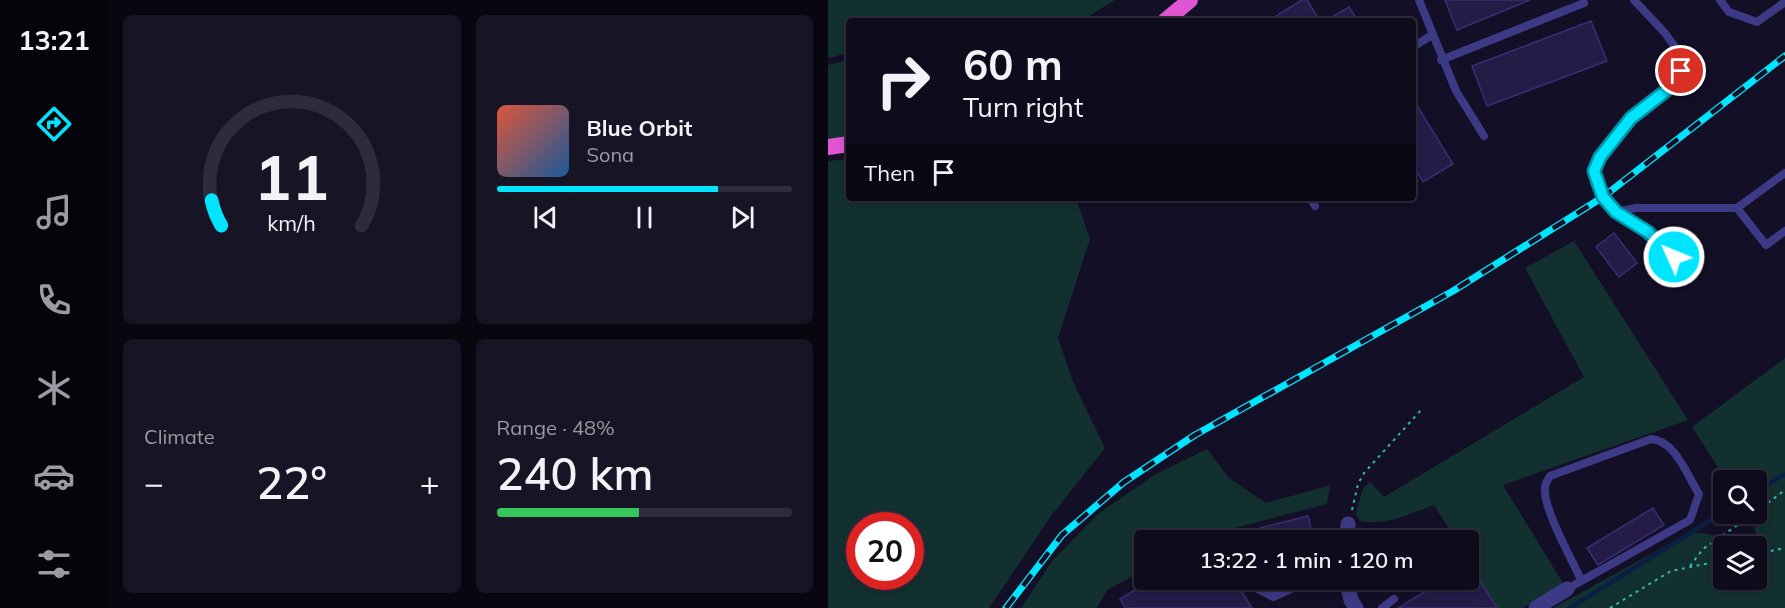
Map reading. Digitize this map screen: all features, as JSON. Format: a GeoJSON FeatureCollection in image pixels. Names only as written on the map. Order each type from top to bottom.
{"type":"FeatureCollection","features":[{"type":"Feature","properties":{"kind":"highway"},"geometry":{"type":"LineString","coordinates":[[1169,18],[1190,0]]}},
{"type":"Feature","properties":{"kind":"highway"},"geometry":{"type":"LineString","coordinates":[[828,147],[846,144]]}},
{"type":"Feature","properties":{"kind":"street"},"geometry":{"type":"LineString","coordinates":[[1536,608],[1567,589]]}},
{"type":"Feature","properties":{"kind":"street"},"geometry":{"type":"LineString","coordinates":[[1349,590],[1356,608]]}},
{"type":"Feature","properties":{"kind":"lane"},"geometry":{"type":"LineString","coordinates":[[1419,0],[1441,60],[1456,91],[1484,136]]}},
{"type":"Feature","properties":{"kind":"lane"},"geometry":{"type":"LineString","coordinates":[[1634,0],[1665,33],[1680,54],[1681,71],[1667,90],[1631,118],[1600,157],[1594,171],[1603,197],[1616,212],[1648,232],[1686,270]]}},
{"type":"Feature","properties":{"kind":"lane"},"geometry":{"type":"LineString","coordinates":[[1720,0],[1729,12],[1757,22],[1785,2]]}},
{"type":"Feature","properties":{"kind":"lane"},"geometry":{"type":"LineString","coordinates":[[1441,60],[1584,3]]}},
{"type":"Feature","properties":{"kind":"lane"},"geometry":{"type":"LineString","coordinates":[[1416,45],[1432,35]]}},
{"type":"Feature","properties":{"kind":"lane"},"geometry":{"type":"LineString","coordinates":[[1616,212],[1636,208],[1737,208],[1785,173]]}},
{"type":"Feature","properties":{"kind":"lane"},"geometry":{"type":"LineString","coordinates":[[1312,201],[1315,206]]}},
{"type":"Feature","properties":{"kind":"lane"},"geometry":{"type":"LineString","coordinates":[[1737,208],[1766,245],[1785,231]]}},
{"type":"Feature","properties":{"kind":"lane"},"geometry":{"type":"LineString","coordinates":[[1567,589],[1690,520],[1699,494],[1674,451],[1663,441],[1651,439],[1550,476],[1545,484],[1545,497],[1549,510],[1581,580]]}},
{"type":"Feature","properties":{"kind":"lane"},"geometry":{"type":"LineString","coordinates":[[1260,590],[1273,597],[1289,590]]}},
{"type":"Feature","properties":{"kind":"lane"},"geometry":{"type":"LineString","coordinates":[[1382,608],[1394,599]]}},
{"type":"Feature","properties":{"kind":"path"},"geometry":{"type":"LineString","coordinates":[[1348,530],[1358,484],[1364,473],[1422,410]]}},
{"type":"Feature","properties":{"kind":"path"},"geometry":{"type":"LineString","coordinates":[[1767,504],[1785,490]]}},
{"type":"Feature","properties":{"kind":"path"},"geometry":{"type":"LineString","coordinates":[[1690,566],[1703,549],[1740,524]]}},
{"type":"Feature","properties":{"kind":"path"},"geometry":{"type":"LineString","coordinates":[[1767,552],[1785,548]]}},
{"type":"Feature","properties":{"kind":"path"},"geometry":{"type":"LineString","coordinates":[[1610,608],[1671,571],[1713,562]]}},
{"type":"Feature","properties":{"kind":"green space"},"geometry":{"type":"Polygon","coordinates":[[[828,0],[1115,0],[1086,18],[846,18],[846,54],[828,58],[828,0]]]}},
{"type":"Feature","properties":{"kind":"green space"},"geometry":{"type":"Polygon","coordinates":[[[846,61],[846,138],[828,141],[828,65],[846,61]]]}},
{"type":"Feature","properties":{"kind":"green space"},"geometry":{"type":"Polygon","coordinates":[[[846,159],[846,201],[1077,201],[1090,239],[1058,338],[1073,382],[1105,448],[1051,516],[989,608],[828,608],[828,161],[846,159]]]}},
{"type":"Feature","properties":{"kind":"green space"},"geometry":{"type":"Polygon","coordinates":[[[1574,241],[1688,420],[1503,485],[1563,583],[1523,608],[1497,608],[1479,578],[1479,530],[1450,530],[1434,505],[1379,522],[1360,521],[1356,513],[1363,488],[1370,482],[1384,497],[1584,377],[1525,268],[1574,241]]]}},
{"type":"Feature","properties":{"kind":"green space"},"geometry":{"type":"Polygon","coordinates":[[[1785,358],[1785,608],[1553,608],[1691,532],[1722,536],[1713,536],[1713,590],[1767,590],[1767,536],[1758,536],[1752,524],[1767,524],[1767,470],[1720,470],[1692,427],[1785,358]]]}},
{"type":"Feature","properties":{"kind":"green space"},"geometry":{"type":"Polygon","coordinates":[[[1207,449],[1229,478],[1266,503],[1330,485],[1327,504],[1227,530],[1134,530],[1134,575],[1107,590],[1097,608],[1021,608],[1052,561],[1099,513],[1156,474],[1207,449]]]}},
{"type":"Feature","properties":{"kind":"building"},"geometry":{"type":"Polygon","coordinates":[[[1302,0],[1307,0],[1318,18],[1273,18],[1302,0]]]}},
{"type":"Feature","properties":{"kind":"building"},"geometry":{"type":"Polygon","coordinates":[[[1445,0],[1530,0],[1457,30],[1445,0]]]}},
{"type":"Feature","properties":{"kind":"building"},"geometry":{"type":"Polygon","coordinates":[[[1349,7],[1356,18],[1330,18],[1349,7]]]}},
{"type":"Feature","properties":{"kind":"building"},"geometry":{"type":"Polygon","coordinates":[[[1591,21],[1607,61],[1487,106],[1472,66],[1591,21]]]}},
{"type":"Feature","properties":{"kind":"building"},"geometry":{"type":"Polygon","coordinates":[[[1416,104],[1453,164],[1423,182],[1416,170],[1416,104]]]}},
{"type":"Feature","properties":{"kind":"building"},"geometry":{"type":"Polygon","coordinates":[[[1614,233],[1637,263],[1619,277],[1596,247],[1614,233]]]}},
{"type":"Feature","properties":{"kind":"building"},"geometry":{"type":"Polygon","coordinates":[[[1653,508],[1664,525],[1598,565],[1587,548],[1653,508]]]}},
{"type":"Feature","properties":{"kind":"building"},"geometry":{"type":"Polygon","coordinates":[[[1308,516],[1312,530],[1252,530],[1308,516]]]}},
{"type":"Feature","properties":{"kind":"building"},"geometry":{"type":"Polygon","coordinates":[[[1479,579],[1497,608],[1398,608],[1428,590],[1479,590],[1479,579]]]}},
{"type":"Feature","properties":{"kind":"building"},"geometry":{"type":"Polygon","coordinates":[[[1135,590],[1241,590],[1252,608],[1125,608],[1120,599],[1135,590]]]}},
{"type":"Feature","properties":{"kind":"waterway"},"geometry":{"type":"LineString","coordinates":[[1767,485],[1785,474]]}},
{"type":"Feature","properties":{"kind":"waterway"},"geometry":{"type":"LineString","coordinates":[[1570,608],[1713,519]]}},
{"type":"Feature","properties":{"kind":"railway"},"geometry":{"type":"LineString","coordinates":[[1006,608],[1062,535],[1124,482],[1195,435],[1453,291],[1603,197],[1785,56]]}},
{"type":"Feature","properties":{"kind":"route"},"geometry":{"type":"LineString","coordinates":[[1674,257],[1648,232],[1616,212],[1603,197],[1594,171],[1600,157],[1631,118],[1667,90],[1681,71]]}}]}
